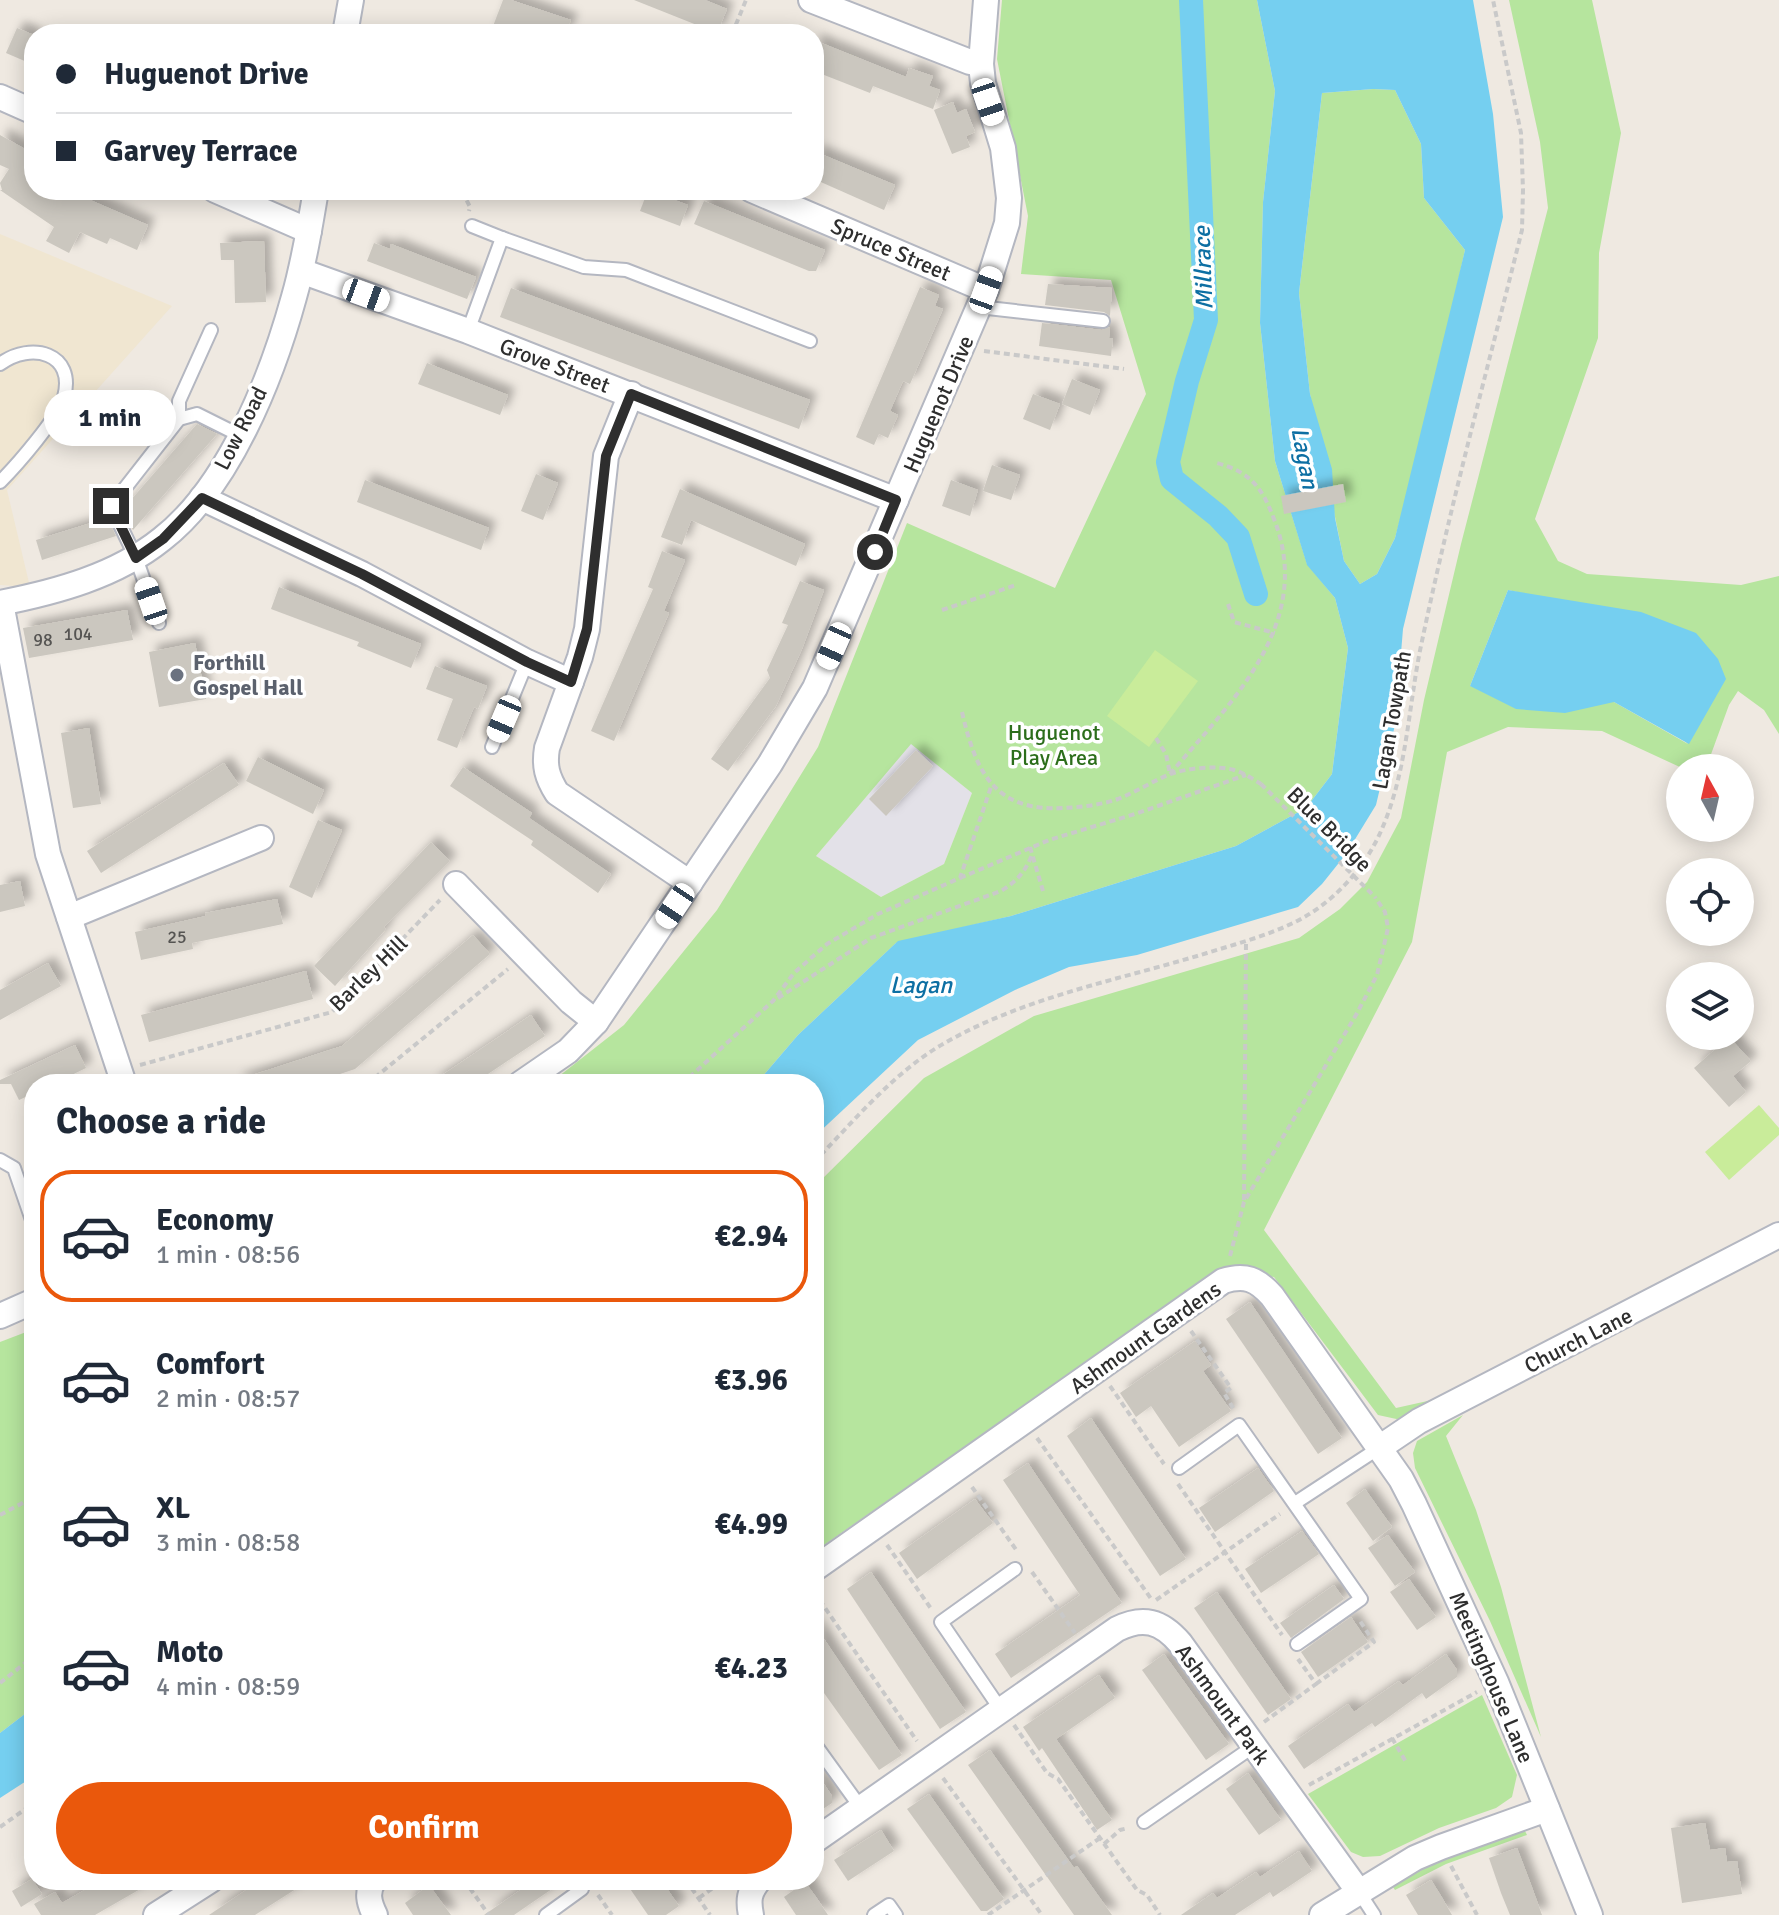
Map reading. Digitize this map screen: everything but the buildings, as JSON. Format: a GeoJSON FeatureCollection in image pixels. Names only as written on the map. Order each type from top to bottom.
{"type":"FeatureCollection","features":[{"type":"Feature","properties":{"kind":"street"},"geometry":{"type":"LineString","coordinates":[[347,24],[351,0]]}},
{"type":"Feature","properties":{"kind":"street"},"geometry":{"type":"LineString","coordinates":[[811,0],[981,64]]}},
{"type":"Feature","properties":{"kind":"street","name":"Huguenot Drive"},"geometry":{"type":"LineString","coordinates":[[596,1022],[794,727],[815,688],[983,298],[1000,250],[1009,198],[1003,148],[983,83],[981,64],[986,0]]}},
{"type":"Feature","properties":{"kind":"street"},"geometry":{"type":"LineString","coordinates":[[0,97],[24,108]]}},
{"type":"Feature","properties":{"kind":"street"},"geometry":{"type":"LineString","coordinates":[[238,200],[309,231]]}},
{"type":"Feature","properties":{"kind":"street","name":"Low Road"},"geometry":{"type":"LineString","coordinates":[[1,603],[85,581],[136,558],[163,539],[202,498],[239,435],[272,360],[301,271],[314,200]]}},
{"type":"Feature","properties":{"kind":"street","name":"Spruce Street"},"geometry":{"type":"LineString","coordinates":[[773,200],[983,298]]}},
{"type":"Feature","properties":{"kind":"street","name":"Grove Street"},"geometry":{"type":"LineString","coordinates":[[301,271],[468,331],[896,500]]}},
{"type":"Feature","properties":{"kind":"street"},"geometry":{"type":"LineString","coordinates":[[631,394],[606,456],[587,629],[545,762],[548,779],[557,793],[690,883]]}},
{"type":"Feature","properties":{"kind":"street"},"geometry":{"type":"LineString","coordinates":[[202,498],[362,574],[527,662],[571,682]]}},
{"type":"Feature","properties":{"kind":"street"},"geometry":{"type":"LineString","coordinates":[[1,603],[48,854],[121,1074]]}},
{"type":"Feature","properties":{"kind":"street"},"geometry":{"type":"LineString","coordinates":[[69,917],[261,838]]}},
{"type":"Feature","properties":{"kind":"street"},"geometry":{"type":"LineString","coordinates":[[456,884],[571,1002],[596,1022],[568,1051],[535,1074]]}},
{"type":"Feature","properties":{"kind":"street","name":"Church Lane"},"geometry":{"type":"LineString","coordinates":[[1379,1448],[1419,1421],[1779,1235]]}},
{"type":"Feature","properties":{"kind":"street","name":"Ashmount Gardens"},"geometry":{"type":"LineString","coordinates":[[824,1562],[1223,1281],[1243,1277],[1261,1284],[1379,1448]]}},
{"type":"Feature","properties":{"kind":"street"},"geometry":{"type":"LineString","coordinates":[[0,1316],[24,1305]]}},
{"type":"Feature","properties":{"kind":"street","name":"Meetinghouse Lane"},"geometry":{"type":"LineString","coordinates":[[1379,1448],[1401,1479],[1432,1538],[1496,1682],[1590,1915]]}},
{"type":"Feature","properties":{"kind":"street","name":"Ashmount Park"},"geometry":{"type":"LineString","coordinates":[[824,1834],[1117,1629],[1156,1613],[1359,1892]]}},
{"type":"Feature","properties":{"kind":"street"},"geometry":{"type":"LineString","coordinates":[[1322,1915],[1390,1872],[1441,1847],[1547,1809]]}},
{"type":"Feature","properties":{"kind":"street"},"geometry":{"type":"LineString","coordinates":[[156,1915],[195,1890]]}},
{"type":"Feature","properties":{"kind":"street"},"geometry":{"type":"LineString","coordinates":[[369,1890],[370,1905],[375,1915]]}},
{"type":"Feature","properties":{"kind":"street"},"geometry":{"type":"LineString","coordinates":[[751,1890],[751,1915]]}},
{"type":"Feature","properties":{"kind":"lane"},"geometry":{"type":"LineString","coordinates":[[472,226],[584,267],[626,270],[810,341]]}},
{"type":"Feature","properties":{"kind":"lane"},"geometry":{"type":"LineString","coordinates":[[468,331],[502,238]]}},
{"type":"Feature","properties":{"kind":"lane"},"geometry":{"type":"LineString","coordinates":[[983,298],[1103,321]]}},
{"type":"Feature","properties":{"kind":"lane"},"geometry":{"type":"LineString","coordinates":[[179,419],[179,401],[211,330]]}},
{"type":"Feature","properties":{"kind":"lane"},"geometry":{"type":"LineString","coordinates":[[0,364],[11,356],[27,351],[42,352],[53,358],[65,381],[60,406],[0,482]]}},
{"type":"Feature","properties":{"kind":"lane"},"geometry":{"type":"LineString","coordinates":[[159,623],[136,558],[111,506],[179,419],[197,414],[239,435]]}},
{"type":"Feature","properties":{"kind":"lane"},"geometry":{"type":"LineString","coordinates":[[492,747],[527,662]]}},
{"type":"Feature","properties":{"kind":"lane"},"geometry":{"type":"LineString","coordinates":[[0,1160],[14,1168],[24,1197]]}},
{"type":"Feature","properties":{"kind":"lane"},"geometry":{"type":"LineString","coordinates":[[1179,1468],[1239,1425],[1361,1599],[1294,1646]]}},
{"type":"Feature","properties":{"kind":"lane"},"geometry":{"type":"LineString","coordinates":[[1295,1503],[1379,1448]]}},
{"type":"Feature","properties":{"kind":"lane"},"geometry":{"type":"LineString","coordinates":[[1001,1710],[941,1622],[1015,1569]]}},
{"type":"Feature","properties":{"kind":"lane"},"geometry":{"type":"LineString","coordinates":[[1144,1822],[1250,1741]]}},
{"type":"Feature","properties":{"kind":"lane"},"geometry":{"type":"LineString","coordinates":[[824,1757],[861,1808]]}},
{"type":"Feature","properties":{"kind":"lane"},"geometry":{"type":"LineString","coordinates":[[546,1915],[581,1890]]}},
{"type":"Feature","properties":{"kind":"lane"},"geometry":{"type":"LineString","coordinates":[[1359,1892],[1374,1915]]}},
{"type":"Feature","properties":{"kind":"lane"},"geometry":{"type":"LineString","coordinates":[[874,1915],[889,1905],[896,1915]]}},
{"type":"Feature","properties":{"kind":"path"},"geometry":{"type":"LineString","coordinates":[[736,24],[746,0]]}},
{"type":"Feature","properties":{"kind":"path","name":"Lagan Towpath"},"geometry":{"type":"LineString","coordinates":[[824,1152],[906,1070],[941,1045],[1031,1005],[1246,941],[1294,923],[1328,901],[1348,882],[1380,834],[1402,768],[1421,644],[1522,230],[1521,133],[1493,0]]}},
{"type":"Feature","properties":{"kind":"path"},"geometry":{"type":"LineString","coordinates":[[466,200],[470,207],[464,224],[472,226]]}},
{"type":"Feature","properties":{"kind":"path"},"geometry":{"type":"LineString","coordinates":[[961,349],[1124,369]]}},
{"type":"Feature","properties":{"kind":"path"},"geometry":{"type":"LineString","coordinates":[[1170,774],[1221,714],[1263,656],[1275,633],[1286,574],[1284,549],[1267,502],[1248,475],[1217,463]]}},
{"type":"Feature","properties":{"kind":"path"},"geometry":{"type":"LineString","coordinates":[[942,610],[1016,585]]}},
{"type":"Feature","properties":{"kind":"path"},"geometry":{"type":"LineString","coordinates":[[1228,604],[1234,622],[1275,633]]}},
{"type":"Feature","properties":{"kind":"path"},"geometry":{"type":"LineString","coordinates":[[962,712],[976,762],[1003,795],[1027,806],[1067,808],[1115,800],[1170,774],[1217,768],[1233,769],[1246,775]]}},
{"type":"Feature","properties":{"kind":"path"},"geometry":{"type":"LineString","coordinates":[[1156,738],[1166,754],[1170,774]]}},
{"type":"Feature","properties":{"kind":"path"},"geometry":{"type":"LineString","coordinates":[[773,1001],[794,973],[827,944],[878,914],[1030,847],[1246,775]]}},
{"type":"Feature","properties":{"kind":"path","name":"Blue Bridge"},"geometry":{"type":"LineString","coordinates":[[1244,1202],[1356,1015],[1377,975],[1388,928],[1385,912],[1375,897],[1261,784],[1246,775]]}},
{"type":"Feature","properties":{"kind":"path"},"geometry":{"type":"LineString","coordinates":[[960,878],[992,784]]}},
{"type":"Feature","properties":{"kind":"path"},"geometry":{"type":"LineString","coordinates":[[1030,847],[1043,891]]}},
{"type":"Feature","properties":{"kind":"path"},"geometry":{"type":"LineString","coordinates":[[693,1074],[773,1001],[841,955],[895,927],[1001,891],[1016,881],[1032,855]]}},
{"type":"Feature","properties":{"kind":"path","name":"Barley Hill"},"geometry":{"type":"LineString","coordinates":[[132,1074],[332,1012],[456,884]]}},
{"type":"Feature","properties":{"kind":"path"},"geometry":{"type":"LineString","coordinates":[[1223,1281],[1244,1202],[1246,941]]}},
{"type":"Feature","properties":{"kind":"path"},"geometry":{"type":"LineString","coordinates":[[379,1074],[525,954]]}},
{"type":"Feature","properties":{"kind":"path"},"geometry":{"type":"LineString","coordinates":[[1178,1313],[1231,1388],[1224,1393],[1238,1415],[1239,1425]]}},
{"type":"Feature","properties":{"kind":"path"},"geometry":{"type":"LineString","coordinates":[[1098,1369],[1283,1636]]}},
{"type":"Feature","properties":{"kind":"path"},"geometry":{"type":"LineString","coordinates":[[1025,1421],[1156,1613],[1225,1552],[1295,1503]]}},
{"type":"Feature","properties":{"kind":"path"},"geometry":{"type":"LineString","coordinates":[[0,1515],[24,1502]]}},
{"type":"Feature","properties":{"kind":"path"},"geometry":{"type":"LineString","coordinates":[[874,1527],[941,1622]]}},
{"type":"Feature","properties":{"kind":"path"},"geometry":{"type":"LineString","coordinates":[[824,1606],[1042,1915]]}},
{"type":"Feature","properties":{"kind":"path"},"geometry":{"type":"LineString","coordinates":[[1250,1741],[1316,1684],[1374,1642],[1350,1607]]}},
{"type":"Feature","properties":{"kind":"path"},"geometry":{"type":"LineString","coordinates":[[1294,1646],[1316,1684]]}},
{"type":"Feature","properties":{"kind":"path"},"geometry":{"type":"LineString","coordinates":[[0,1683],[24,1664]]}},
{"type":"Feature","properties":{"kind":"path"},"geometry":{"type":"LineString","coordinates":[[1290,1796],[1496,1682]]}},
{"type":"Feature","properties":{"kind":"path"},"geometry":{"type":"LineString","coordinates":[[1001,1710],[1047,1773],[1058,1779],[1137,1890],[1147,1895],[1160,1915]]}},
{"type":"Feature","properties":{"kind":"path"},"geometry":{"type":"LineString","coordinates":[[1392,1738],[1406,1762]]}},
{"type":"Feature","properties":{"kind":"path"},"geometry":{"type":"LineString","coordinates":[[0,1827],[24,1810]]}},
{"type":"Feature","properties":{"kind":"path"},"geometry":{"type":"LineString","coordinates":[[1104,1844],[1120,1830],[1144,1822]]}},
{"type":"Feature","properties":{"kind":"path"},"geometry":{"type":"LineString","coordinates":[[988,1915],[1100,1838]]}},
{"type":"Feature","properties":{"kind":"path"},"geometry":{"type":"LineString","coordinates":[[1441,1847],[1477,1915]]}},
{"type":"Feature","properties":{"kind":"path"},"geometry":{"type":"LineString","coordinates":[[471,1890],[489,1915]]}},
{"type":"Feature","properties":{"kind":"path"},"geometry":{"type":"LineString","coordinates":[[693,1890],[710,1915]]}},
{"type":"Feature","properties":{"kind":"path"},"geometry":{"type":"LineString","coordinates":[[699,1898],[710,1890]]}},
{"type":"Feature","properties":{"kind":"path"},"geometry":{"type":"LineString","coordinates":[[597,1893],[612,1915]]}},
{"type":"Feature","properties":{"kind":"shaded area"},"geometry":{"type":"Polygon","coordinates":[[[0,234],[172,306],[7,490],[30,587],[0,585],[0,234]]]}},
{"type":"Feature","properties":{"kind":"shaded area"},"geometry":{"type":"Polygon","coordinates":[[[911,743],[972,793],[944,864],[881,897],[816,856],[911,743]]]}},
{"type":"Feature","properties":{"kind":"green space","name":"Huguenot Play Area"},"geometry":{"type":"Polygon","coordinates":[[[1002,0],[1257,0],[1275,91],[1263,202],[1260,323],[1275,461],[1307,564],[1335,598],[1348,648],[1332,774],[1306,808],[1236,846],[1011,916],[896,943],[798,1035],[765,1074],[562,1074],[624,1025],[717,910],[818,747],[907,523],[1055,588],[1146,394],[1111,280],[1021,274],[1028,216],[997,59],[1002,0]],[[911,744],[816,856],[881,897],[944,864],[972,793],[911,744]]]}},
{"type":"Feature","properties":{"kind":"green space"},"geometry":{"type":"Polygon","coordinates":[[[1509,0],[1592,0],[1621,133],[1599,253],[1598,338],[1535,519],[1558,561],[1587,574],[1741,585],[1779,576],[1779,734],[1764,710],[1738,691],[1729,705],[1711,754],[1666,754],[1666,761],[1602,731],[1508,727],[1447,752],[1412,942],[1264,1230],[1396,1408],[1441,1398],[1401,1420],[1378,1415],[1274,1277],[1241,1272],[1208,1277],[824,1545],[824,1177],[924,1078],[1034,1016],[1299,938],[1340,909],[1367,882],[1401,818],[1424,700],[1548,208],[1540,142],[1509,0]],[[1508,590],[1470,686],[1614,702],[1688,744],[1539,597],[1508,590]]]}},
{"type":"Feature","properties":{"kind":"green space"},"geometry":{"type":"Polygon","coordinates":[[[1395,90],[1421,144],[1424,198],[1465,250],[1424,433],[1395,538],[1377,574],[1360,584],[1344,561],[1310,394],[1299,293],[1322,93],[1395,90]]]}},
{"type":"Feature","properties":{"kind":"green space"},"geometry":{"type":"Polygon","coordinates":[[[1155,650],[1198,681],[1149,747],[1107,716],[1155,650]]]}},
{"type":"Feature","properties":{"kind":"green space"},"geometry":{"type":"Polygon","coordinates":[[[1759,1105],[1779,1128],[1779,1135],[1729,1180],[1705,1152],[1759,1105]]]}},
{"type":"Feature","properties":{"kind":"green space"},"geometry":{"type":"Polygon","coordinates":[[[24,1333],[24,1715],[0,1733],[0,1342],[24,1333]]]}},
{"type":"Feature","properties":{"kind":"green space"},"geometry":{"type":"Polygon","coordinates":[[[1463,1415],[1446,1436],[1476,1510],[1501,1587],[1541,1737],[1490,1621],[1415,1468],[1413,1453],[1417,1441],[1463,1415]]]}},
{"type":"Feature","properties":{"kind":"green space"},"geometry":{"type":"Polygon","coordinates":[[[1482,1695],[1517,1775],[1512,1797],[1496,1808],[1439,1828],[1380,1856],[1363,1857],[1351,1852],[1308,1794],[1482,1695]]]}},
{"type":"Feature","properties":{"kind":"green space"},"geometry":{"type":"Polygon","coordinates":[[[1525,1831],[1527,1835],[1446,1864],[1395,1890],[1391,1884],[1424,1866],[1525,1831]]]}},
{"type":"Feature","properties":{"kind":"water","name":"Lagan"},"geometry":{"type":"Polygon","coordinates":[[[1257,0],[1473,0],[1493,114],[1503,217],[1403,629],[1395,725],[1376,805],[1346,854],[1298,907],[1137,955],[1069,967],[1015,990],[918,1040],[824,1128],[824,1074],[765,1074],[798,1035],[898,941],[1011,916],[1236,846],[1306,808],[1332,774],[1348,648],[1335,598],[1307,565],[1275,461],[1260,323],[1263,202],[1275,91],[1257,0]],[[1395,90],[1322,93],[1299,293],[1310,394],[1332,469],[1335,518],[1344,561],[1360,584],[1377,574],[1395,538],[1465,250],[1424,198],[1421,144],[1395,90]]]}},
{"type":"Feature","properties":{"kind":"water"},"geometry":{"type":"Polygon","coordinates":[[[1508,590],[1641,612],[1696,633],[1718,659],[1726,679],[1689,744],[1614,702],[1565,713],[1516,709],[1470,686],[1508,590]]]}},
{"type":"Feature","properties":{"kind":"water"},"geometry":{"type":"Polygon","coordinates":[[[24,1715],[24,1782],[0,1798],[0,1733],[24,1715]]]}},
{"type":"Feature","properties":{"kind":"waterway","name":"Millrace"},"geometry":{"type":"LineString","coordinates":[[1191,0],[1206,320],[1187,381],[1168,462],[1172,479],[1218,516],[1238,537],[1256,594]]}},
{"type":"Feature","properties":{"kind":"place","name":"Forthill Gospel Hall"},"geometry":{"type":"Point","coordinates":[177,675]}},
{"type":"Feature","properties":{"kind":"route"},"geometry":{"type":"LineString","coordinates":[[111,506],[136,558],[163,539],[202,498],[362,574],[527,662],[571,682],[587,629],[606,456],[631,394],[896,500],[875,552]]}}]}
